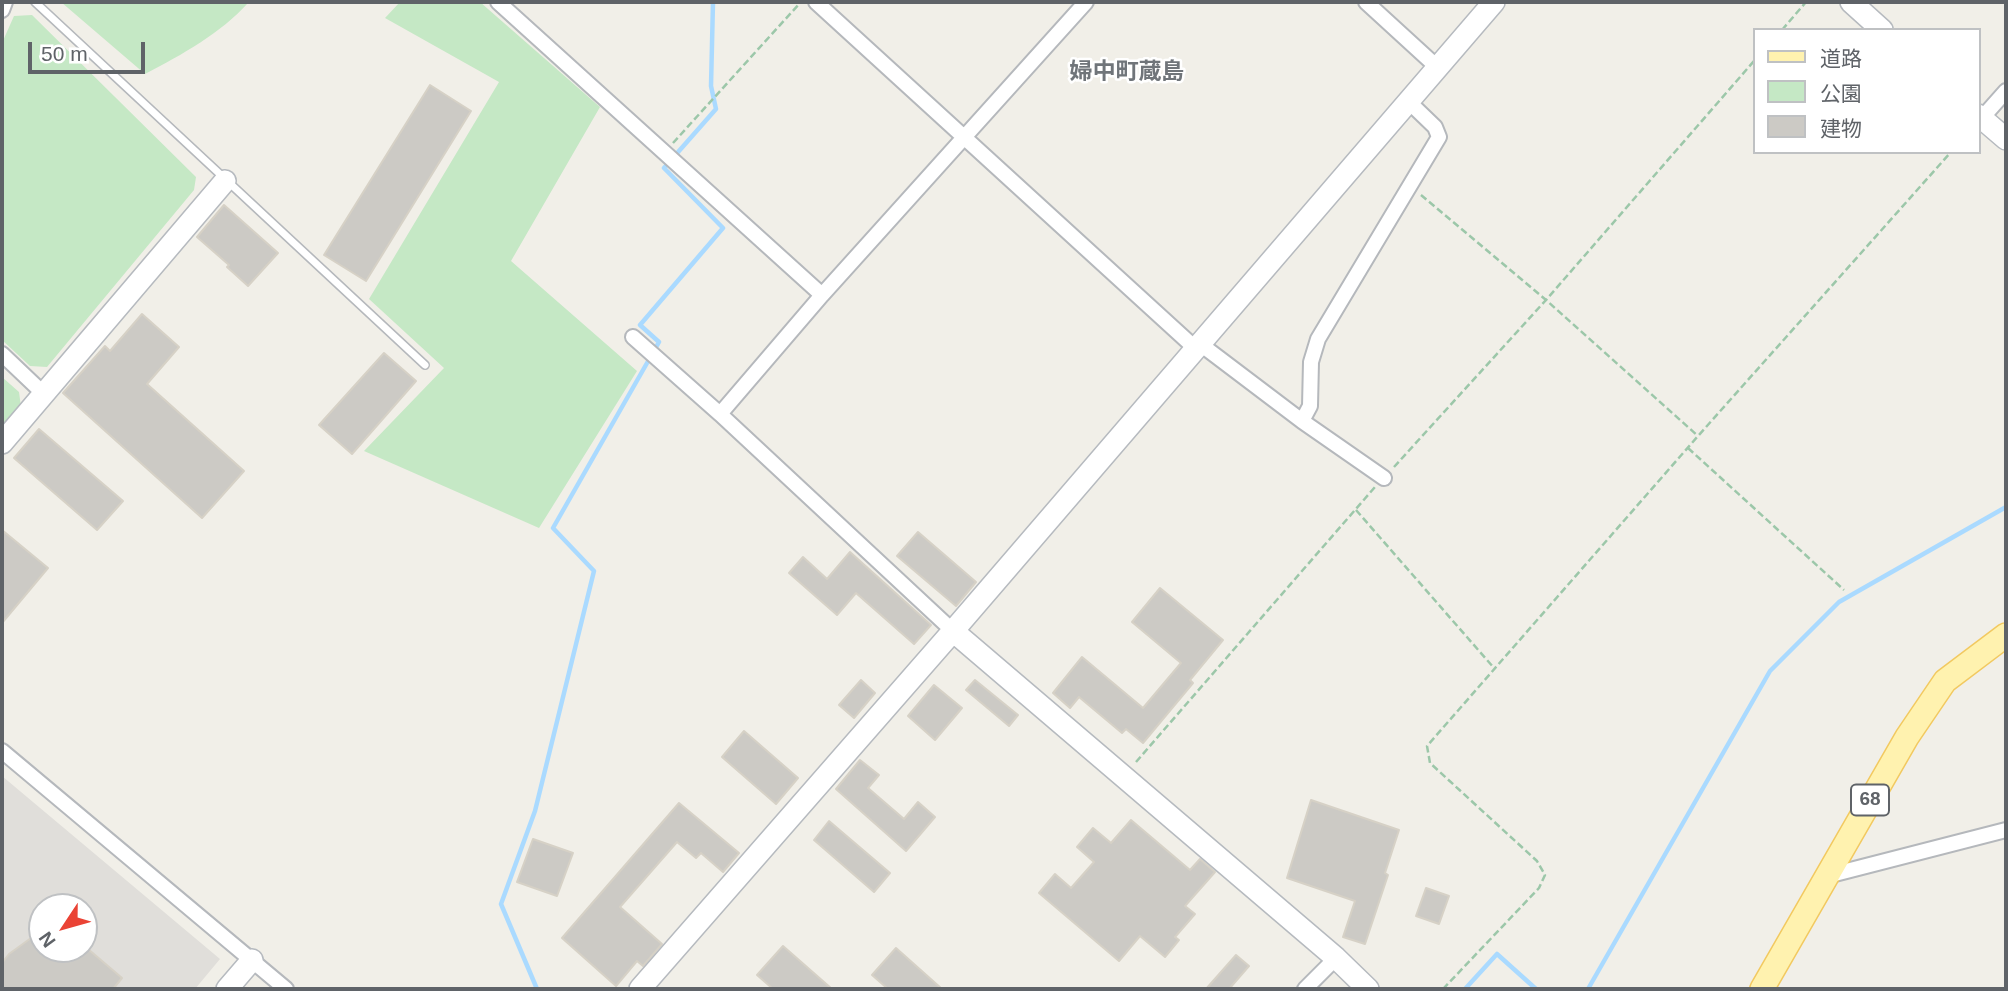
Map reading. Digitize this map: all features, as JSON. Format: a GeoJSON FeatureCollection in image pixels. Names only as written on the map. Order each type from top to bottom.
{"type":"FeatureCollection","features":[{"type":"Feature","properties":{"kind":"main road","name":"68"},"geometry":{"type":"LineString","coordinates":[[1762,989],[1907,737],[1945,681],[2006,635]]}},
{"type":"Feature","properties":{"kind":"street"},"geometry":{"type":"LineString","coordinates":[[2,10],[5,2]]}},
{"type":"Feature","properties":{"kind":"street"},"geometry":{"type":"LineString","coordinates":[[498,2],[822,295]]}},
{"type":"Feature","properties":{"kind":"street"},"geometry":{"type":"LineString","coordinates":[[816,2],[1197,346],[1384,478]]}},
{"type":"Feature","properties":{"kind":"street"},"geometry":{"type":"LineString","coordinates":[[720,414],[964,135],[1086,2]]}},
{"type":"Feature","properties":{"kind":"street"},"geometry":{"type":"LineString","coordinates":[[1366,2],[1437,67]]}},
{"type":"Feature","properties":{"kind":"street"},"geometry":{"type":"LineString","coordinates":[[640,989],[953,631],[1494,2]]}},
{"type":"Feature","properties":{"kind":"street"},"geometry":{"type":"LineString","coordinates":[[1851,2],[1880,28]]}},
{"type":"Feature","properties":{"kind":"street"},"geometry":{"type":"LineString","coordinates":[[2006,91],[1980,116],[2006,139]]}},
{"type":"Feature","properties":{"kind":"street"},"geometry":{"type":"LineString","coordinates":[[1302,421],[1310,406],[1311,362],[1318,340],[1439,137],[1435,127],[1408,101]]}},
{"type":"Feature","properties":{"kind":"street"},"geometry":{"type":"LineString","coordinates":[[2,443],[225,181]]}},
{"type":"Feature","properties":{"kind":"street"},"geometry":{"type":"LineString","coordinates":[[633,337],[720,414],[953,631],[1336,958],[1368,989]]}},
{"type":"Feature","properties":{"kind":"street"},"geometry":{"type":"LineString","coordinates":[[2,354],[44,394]]}},
{"type":"Feature","properties":{"kind":"street"},"geometry":{"type":"LineString","coordinates":[[2,751],[286,989]]}},
{"type":"Feature","properties":{"kind":"street"},"geometry":{"type":"LineString","coordinates":[[1827,876],[2006,830]]}},
{"type":"Feature","properties":{"kind":"street"},"geometry":{"type":"LineString","coordinates":[[1305,989],[1336,958]]}},
{"type":"Feature","properties":{"kind":"street"},"geometry":{"type":"LineString","coordinates":[[227,989],[252,960]]}},
{"type":"Feature","properties":{"kind":"lane"},"geometry":{"type":"LineString","coordinates":[[35,2],[425,365]]}},
{"type":"Feature","properties":{"kind":"path"},"geometry":{"type":"LineString","coordinates":[[664,153],[802,2]]}},
{"type":"Feature","properties":{"kind":"path"},"geometry":{"type":"LineString","coordinates":[[1784,28],[1806,2]]}},
{"type":"Feature","properties":{"kind":"path"},"geometry":{"type":"LineString","coordinates":[[1124,776],[1752,63]]}},
{"type":"Feature","properties":{"kind":"path"},"geometry":{"type":"LineString","coordinates":[[1443,989],[1539,888],[1545,875],[1536,860],[1430,762],[1427,746],[1949,154]]}},
{"type":"Feature","properties":{"kind":"path"},"geometry":{"type":"LineString","coordinates":[[1410,186],[1546,300],[1698,436]]}},
{"type":"Feature","properties":{"kind":"path"},"geometry":{"type":"LineString","coordinates":[[1688,449],[1844,590]]}},
{"type":"Feature","properties":{"kind":"path"},"geometry":{"type":"LineString","coordinates":[[1356,510],[1494,668]]}},
{"type":"Feature","properties":{"kind":"shaded area"},"geometry":{"type":"Polygon","coordinates":[[[2,776],[220,959],[195,989],[2,989],[2,776]]]}},
{"type":"Feature","properties":{"kind":"green space"},"geometry":{"type":"Polygon","coordinates":[[[61,2],[249,2],[213,34],[145,74],[61,2]]]}},
{"type":"Feature","properties":{"kind":"green space"},"geometry":{"type":"Polygon","coordinates":[[[400,2],[480,2],[600,107],[511,261],[637,371],[539,528],[364,451],[444,368],[369,299],[499,82],[385,18],[400,2]]]}},
{"type":"Feature","properties":{"kind":"green space"},"geometry":{"type":"Polygon","coordinates":[[[32,15],[196,177],[194,190],[47,367],[30,366],[2,340],[2,43],[14,16],[32,15]]]}},
{"type":"Feature","properties":{"kind":"green space"},"geometry":{"type":"Polygon","coordinates":[[[2,377],[19,392],[21,407],[2,429],[2,377]]]}},
{"type":"Feature","properties":{"kind":"building"},"geometry":{"type":"Polygon","coordinates":[[[430,85],[471,111],[366,281],[324,255],[430,85]]]}},
{"type":"Feature","properties":{"kind":"building"},"geometry":{"type":"Polygon","coordinates":[[[224,205],[278,253],[248,286],[197,237],[224,205]]]}},
{"type":"Feature","properties":{"kind":"building"},"geometry":{"type":"Polygon","coordinates":[[[142,314],[179,347],[147,384],[244,471],[202,518],[63,393],[105,346],[110,351],[142,314]]]}},
{"type":"Feature","properties":{"kind":"building"},"geometry":{"type":"Polygon","coordinates":[[[384,353],[416,381],[352,454],[319,425],[384,353]]]}},
{"type":"Feature","properties":{"kind":"building"},"geometry":{"type":"Polygon","coordinates":[[[39,429],[123,501],[97,530],[14,458],[39,429]]]}},
{"type":"Feature","properties":{"kind":"building"},"geometry":{"type":"Polygon","coordinates":[[[2,530],[48,568],[2,623],[2,530]]]}},
{"type":"Feature","properties":{"kind":"building"},"geometry":{"type":"Polygon","coordinates":[[[918,532],[976,582],[956,606],[897,556],[918,532]]]}},
{"type":"Feature","properties":{"kind":"building"},"geometry":{"type":"Polygon","coordinates":[[[850,552],[931,625],[914,644],[856,593],[837,615],[789,573],[803,557],[827,579],[850,552]]]}},
{"type":"Feature","properties":{"kind":"building"},"geometry":{"type":"Polygon","coordinates":[[[1160,588],[1223,640],[1190,680],[1193,683],[1143,743],[1126,729],[1122,733],[1079,697],[1070,708],[1053,693],[1082,657],[1143,708],[1181,663],[1132,622],[1160,588]]]}},
{"type":"Feature","properties":{"kind":"building"},"geometry":{"type":"Polygon","coordinates":[[[861,680],[875,693],[854,718],[839,705],[861,680]]]}},
{"type":"Feature","properties":{"kind":"building"},"geometry":{"type":"Polygon","coordinates":[[[975,680],[1018,715],[1009,726],[966,690],[975,680]]]}},
{"type":"Feature","properties":{"kind":"building"},"geometry":{"type":"Polygon","coordinates":[[[934,685],[962,708],[935,740],[908,716],[934,685]]]}},
{"type":"Feature","properties":{"kind":"building"},"geometry":{"type":"Polygon","coordinates":[[[744,731],[798,778],[776,804],[722,757],[744,731]]]}},
{"type":"Feature","properties":{"kind":"building"},"geometry":{"type":"Polygon","coordinates":[[[860,760],[879,775],[868,788],[904,819],[918,802],[935,817],[906,851],[836,789],[860,760]]]}},
{"type":"Feature","properties":{"kind":"building"},"geometry":{"type":"Polygon","coordinates":[[[1311,800],[1399,830],[1385,873],[1388,875],[1365,944],[1343,937],[1355,901],[1287,878],[1311,800]]]}},
{"type":"Feature","properties":{"kind":"building"},"geometry":{"type":"Polygon","coordinates":[[[679,803],[739,853],[723,872],[701,853],[696,858],[677,842],[620,907],[662,944],[643,966],[637,961],[616,986],[562,938],[679,803]]]}},
{"type":"Feature","properties":{"kind":"building"},"geometry":{"type":"Polygon","coordinates":[[[1131,820],[1190,870],[1200,859],[1215,872],[1185,906],[1195,914],[1175,937],[1179,940],[1165,957],[1140,936],[1119,961],[1039,893],[1055,874],[1071,888],[1094,862],[1077,847],[1093,828],[1111,843],[1131,820]]]}},
{"type":"Feature","properties":{"kind":"building"},"geometry":{"type":"Polygon","coordinates":[[[829,821],[890,873],[874,892],[814,840],[829,821]]]}},
{"type":"Feature","properties":{"kind":"building"},"geometry":{"type":"Polygon","coordinates":[[[533,839],[573,853],[557,896],[517,882],[533,839]]]}},
{"type":"Feature","properties":{"kind":"building"},"geometry":{"type":"Polygon","coordinates":[[[1426,888],[1449,896],[1439,924],[1416,916],[1426,888]]]}},
{"type":"Feature","properties":{"kind":"building"},"geometry":{"type":"Polygon","coordinates":[[[28,940],[28,963],[98,963],[98,958],[122,978],[113,989],[2,989],[2,963],[9,954],[28,940]]]}},
{"type":"Feature","properties":{"kind":"building"},"geometry":{"type":"Polygon","coordinates":[[[783,946],[832,989],[773,989],[757,975],[783,946]]]}},
{"type":"Feature","properties":{"kind":"building"},"geometry":{"type":"Polygon","coordinates":[[[896,948],[942,989],[888,989],[872,975],[896,948]]]}},
{"type":"Feature","properties":{"kind":"building"},"geometry":{"type":"Polygon","coordinates":[[[1236,955],[1249,966],[1229,989],[1206,989],[1236,955]]]}},
{"type":"Feature","properties":{"kind":"waterway"},"geometry":{"type":"LineString","coordinates":[[537,989],[501,904],[535,811],[594,571],[553,528],[659,342],[640,325],[723,228],[664,168],[716,109],[711,86],[713,2]]}},
{"type":"Feature","properties":{"kind":"waterway"},"geometry":{"type":"LineString","coordinates":[[1588,989],[1770,671],[1839,602],[2006,507]]}},
{"type":"Feature","properties":{"kind":"waterway"},"geometry":{"type":"LineString","coordinates":[[1465,989],[1497,954],[1536,989]]}},
{"type":"Feature","properties":{"kind":"district","name":"婦中町蔵島"},"geometry":{"type":"Point","coordinates":[1127,73]}}]}
